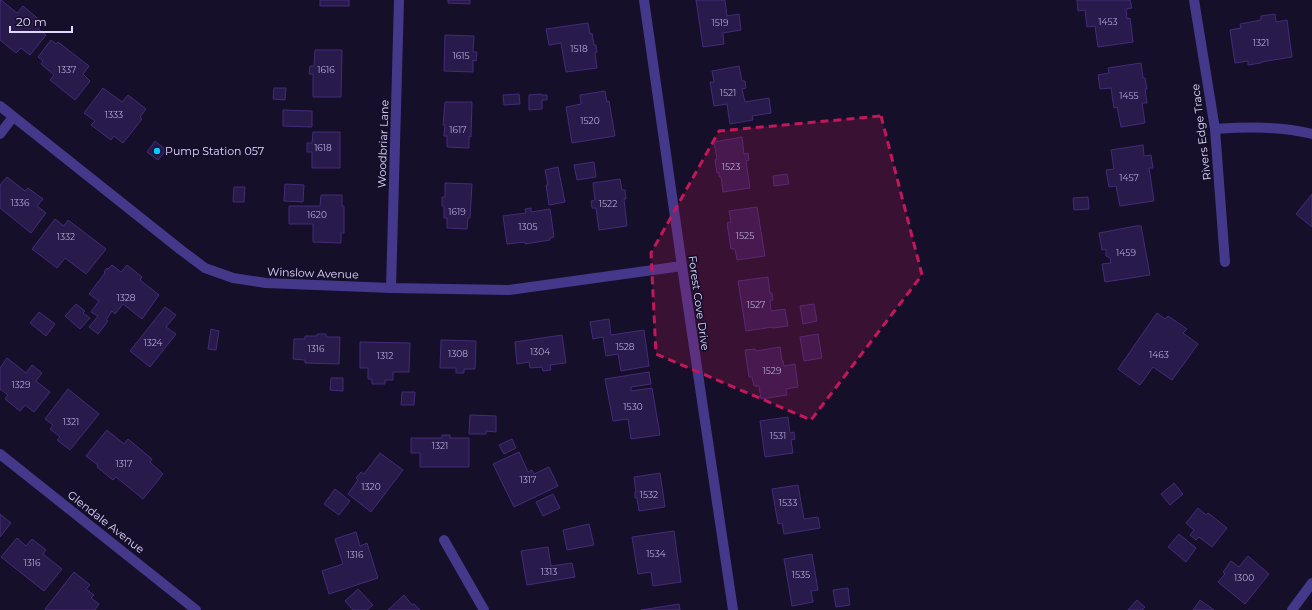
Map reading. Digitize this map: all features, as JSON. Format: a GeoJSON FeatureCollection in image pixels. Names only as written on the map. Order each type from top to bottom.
{"type":"FeatureCollection","features":[{"type":"Feature","properties":{"kind":"street","name":"Woodbriar Lane"},"geometry":{"type":"LineString","coordinates":[[391,288],[399,0]]}},
{"type":"Feature","properties":{"kind":"street","name":"Forest Cove Drive"},"geometry":{"type":"LineString","coordinates":[[644,0],[733,610]]}},
{"type":"Feature","properties":{"kind":"street","name":"Rivers Edge Trace"},"geometry":{"type":"LineString","coordinates":[[1194,0],[1215,129],[1225,262]]}},
{"type":"Feature","properties":{"kind":"street","name":"Winslow Avenue"},"geometry":{"type":"LineString","coordinates":[[0,106],[205,268],[233,278],[266,283],[391,288],[509,290],[682,266]]}},
{"type":"Feature","properties":{"kind":"street"},"geometry":{"type":"LineString","coordinates":[[0,134],[13,117]]}},
{"type":"Feature","properties":{"kind":"street"},"geometry":{"type":"LineString","coordinates":[[1215,129],[1265,127],[1290,129],[1312,134]]}},
{"type":"Feature","properties":{"kind":"street","name":"Glendale Avenue"},"geometry":{"type":"LineString","coordinates":[[0,454],[196,610]]}},
{"type":"Feature","properties":{"kind":"street"},"geometry":{"type":"LineString","coordinates":[[444,540],[484,610]]}},
{"type":"Feature","properties":{"kind":"street"},"geometry":{"type":"LineString","coordinates":[[1292,610],[1312,583]]}},
{"type":"Feature","properties":{"kind":"highlighted area"},"geometry":{"type":"Polygon","coordinates":[[[881,116],[922,275],[811,420],[656,354],[651,253],[719,131],[881,116]]]}},
{"type":"Feature","properties":{"kind":"building"},"geometry":{"type":"Polygon","coordinates":[[[1,0],[17,13],[23,6],[43,23],[38,29],[46,35],[30,55],[21,48],[16,53],[0,40],[1,0]]]}},
{"type":"Feature","properties":{"kind":"building"},"geometry":{"type":"Polygon","coordinates":[[[320,0],[349,0],[349,6],[320,6],[320,0]]]}},
{"type":"Feature","properties":{"kind":"building"},"geometry":{"type":"Polygon","coordinates":[[[448,0],[470,0],[470,4],[448,3],[448,0]]]}},
{"type":"Feature","properties":{"kind":"building"},"geometry":{"type":"Polygon","coordinates":[[[696,0],[725,0],[727,16],[739,14],[741,30],[723,33],[724,44],[703,47],[696,0]]]}},
{"type":"Feature","properties":{"kind":"building"},"geometry":{"type":"Polygon","coordinates":[[[1077,0],[1130,0],[1132,8],[1126,9],[1127,19],[1130,18],[1133,42],[1098,47],[1095,26],[1087,27],[1085,10],[1078,11],[1077,0]]]}},
{"type":"Feature","properties":{"kind":"building"},"geometry":{"type":"Polygon","coordinates":[[[1275,14],[1276,22],[1287,20],[1292,57],[1248,65],[1248,61],[1235,63],[1230,30],[1241,28],[1240,24],[1261,20],[1261,16],[1275,14]]]}},
{"type":"Feature","properties":{"kind":"building"},"geometry":{"type":"Polygon","coordinates":[[[588,23],[590,34],[592,33],[594,45],[596,45],[597,52],[595,53],[597,68],[566,72],[561,43],[549,45],[546,29],[588,23]]]}},
{"type":"Feature","properties":{"kind":"building"},"geometry":{"type":"Polygon","coordinates":[[[445,35],[474,36],[473,52],[477,52],[476,61],[473,60],[473,72],[444,71],[445,35]]]}},
{"type":"Feature","properties":{"kind":"building"},"geometry":{"type":"Polygon","coordinates":[[[51,40],[56,44],[58,42],[89,66],[83,74],[90,81],[75,100],[50,80],[54,75],[41,64],[43,61],[38,57],[51,40]]]}},
{"type":"Feature","properties":{"kind":"building"},"geometry":{"type":"Polygon","coordinates":[[[315,50],[342,50],[341,97],[313,97],[313,74],[309,74],[310,66],[314,66],[315,50]]]}},
{"type":"Feature","properties":{"kind":"building"},"geometry":{"type":"Polygon","coordinates":[[[1141,63],[1143,78],[1145,78],[1147,89],[1145,89],[1147,103],[1142,103],[1145,123],[1121,127],[1117,107],[1114,108],[1111,88],[1100,89],[1098,75],[1109,73],[1108,68],[1141,63]]]}},
{"type":"Feature","properties":{"kind":"building"},"geometry":{"type":"Polygon","coordinates":[[[739,66],[742,81],[745,81],[746,88],[742,89],[745,102],[769,98],[771,113],[752,116],[753,120],[730,124],[727,104],[714,106],[710,82],[714,82],[712,71],[739,66]]]}},
{"type":"Feature","properties":{"kind":"building"},"geometry":{"type":"Polygon","coordinates":[[[103,88],[122,102],[128,95],[146,109],[140,117],[142,119],[123,143],[114,136],[111,140],[91,125],[95,121],[84,113],[103,88]]]}},
{"type":"Feature","properties":{"kind":"building"},"geometry":{"type":"Polygon","coordinates":[[[274,88],[286,88],[285,100],[273,99],[274,88]]]}},
{"type":"Feature","properties":{"kind":"building"},"geometry":{"type":"Polygon","coordinates":[[[605,91],[607,102],[609,101],[615,136],[572,143],[566,107],[581,104],[580,95],[605,91]]]}},
{"type":"Feature","properties":{"kind":"building"},"geometry":{"type":"Polygon","coordinates":[[[519,94],[520,104],[504,105],[503,95],[519,94]]]}},
{"type":"Feature","properties":{"kind":"building"},"geometry":{"type":"Polygon","coordinates":[[[529,95],[547,95],[547,100],[542,100],[542,109],[529,110],[529,95]]]}},
{"type":"Feature","properties":{"kind":"building"},"geometry":{"type":"Polygon","coordinates":[[[445,102],[472,102],[471,137],[469,136],[469,148],[447,147],[447,136],[444,136],[445,125],[443,125],[445,102]]]}},
{"type":"Feature","properties":{"kind":"building"},"geometry":{"type":"Polygon","coordinates":[[[283,110],[312,111],[312,127],[283,126],[283,110]]]}},
{"type":"Feature","properties":{"kind":"building"},"geometry":{"type":"Polygon","coordinates":[[[313,132],[340,132],[340,168],[312,168],[312,152],[307,152],[307,143],[312,143],[313,132]]]}},
{"type":"Feature","properties":{"kind":"building"},"geometry":{"type":"Polygon","coordinates":[[[742,137],[744,154],[748,153],[749,160],[746,161],[750,188],[723,192],[721,177],[719,177],[719,172],[717,173],[715,160],[717,159],[714,142],[742,137]]]}},
{"type":"Feature","properties":{"kind":"building","name":"Pump Station 057"},"geometry":{"type":"Polygon","coordinates":[[[155,141],[166,150],[158,160],[147,152],[155,141]]]}},
{"type":"Feature","properties":{"kind":"building"},"geometry":{"type":"Polygon","coordinates":[[[1143,145],[1144,156],[1151,155],[1153,168],[1149,168],[1154,201],[1120,206],[1116,186],[1109,187],[1106,170],[1114,169],[1111,150],[1143,145]]]}},
{"type":"Feature","properties":{"kind":"building"},"geometry":{"type":"Polygon","coordinates":[[[594,162],[596,177],[577,180],[574,165],[594,162]]]}},
{"type":"Feature","properties":{"kind":"building"},"geometry":{"type":"Polygon","coordinates":[[[558,167],[565,202],[549,205],[546,185],[548,185],[545,170],[558,167]]]}},
{"type":"Feature","properties":{"kind":"building"},"geometry":{"type":"Polygon","coordinates":[[[787,174],[789,184],[774,186],[773,176],[787,174]]]}},
{"type":"Feature","properties":{"kind":"building"},"geometry":{"type":"Polygon","coordinates":[[[7,177],[25,191],[28,188],[43,199],[37,206],[46,213],[31,233],[0,208],[0,185],[7,177]]]}},
{"type":"Feature","properties":{"kind":"building"},"geometry":{"type":"Polygon","coordinates":[[[620,179],[622,190],[625,190],[626,199],[624,199],[627,226],[599,230],[596,208],[592,208],[591,201],[595,200],[593,183],[620,179]]]}},
{"type":"Feature","properties":{"kind":"building"},"geometry":{"type":"Polygon","coordinates":[[[445,183],[472,184],[470,218],[468,218],[467,229],[447,228],[447,218],[444,218],[444,206],[442,206],[442,197],[445,197],[445,183]]]}},
{"type":"Feature","properties":{"kind":"building"},"geometry":{"type":"Polygon","coordinates":[[[285,184],[304,185],[303,202],[284,201],[285,184]]]}},
{"type":"Feature","properties":{"kind":"building"},"geometry":{"type":"Polygon","coordinates":[[[234,187],[245,187],[244,202],[233,202],[234,187]]]}},
{"type":"Feature","properties":{"kind":"building"},"geometry":{"type":"Polygon","coordinates":[[[1312,194],[1312,227],[1296,214],[1312,194]]]}},
{"type":"Feature","properties":{"kind":"building"},"geometry":{"type":"Polygon","coordinates":[[[321,195],[342,195],[342,206],[344,206],[344,233],[341,233],[341,243],[313,242],[313,224],[289,224],[289,206],[320,206],[321,195]]]}},
{"type":"Feature","properties":{"kind":"building"},"geometry":{"type":"Polygon","coordinates":[[[1088,197],[1089,209],[1074,210],[1073,198],[1088,197]]]}},
{"type":"Feature","properties":{"kind":"building"},"geometry":{"type":"Polygon","coordinates":[[[757,207],[765,256],[737,260],[735,249],[731,249],[727,223],[731,222],[729,211],[757,207]]]}},
{"type":"Feature","properties":{"kind":"building"},"geometry":{"type":"Polygon","coordinates":[[[531,208],[531,212],[550,209],[554,237],[550,238],[550,240],[525,244],[525,242],[507,244],[503,216],[526,213],[525,209],[531,208]]]}},
{"type":"Feature","properties":{"kind":"building"},"geometry":{"type":"Polygon","coordinates":[[[55,219],[64,226],[68,220],[106,249],[86,274],[65,258],[57,268],[32,249],[55,219]]]}},
{"type":"Feature","properties":{"kind":"building"},"geometry":{"type":"Polygon","coordinates":[[[1141,226],[1150,275],[1105,282],[1102,264],[1111,263],[1110,258],[1106,256],[1106,249],[1102,250],[1099,233],[1141,226]]]}},
{"type":"Feature","properties":{"kind":"building"},"geometry":{"type":"Polygon","coordinates":[[[112,265],[121,272],[127,265],[142,277],[140,280],[159,295],[142,319],[123,304],[115,314],[112,311],[106,320],[108,321],[98,334],[89,327],[98,316],[91,312],[99,301],[89,294],[105,273],[104,272],[107,268],[108,269],[112,265]]]}},
{"type":"Feature","properties":{"kind":"building"},"geometry":{"type":"Polygon","coordinates":[[[768,277],[770,293],[772,293],[773,300],[770,301],[771,311],[785,309],[788,326],[746,331],[738,281],[768,277]]]}},
{"type":"Feature","properties":{"kind":"building"},"geometry":{"type":"Polygon","coordinates":[[[76,304],[85,311],[83,313],[90,318],[80,329],[65,316],[76,304]]]}},
{"type":"Feature","properties":{"kind":"building"},"geometry":{"type":"Polygon","coordinates":[[[814,304],[817,321],[803,324],[800,306],[814,304]]]}},
{"type":"Feature","properties":{"kind":"building"},"geometry":{"type":"Polygon","coordinates":[[[165,307],[176,315],[166,327],[176,334],[150,367],[130,351],[165,307]]]}},
{"type":"Feature","properties":{"kind":"building"},"geometry":{"type":"Polygon","coordinates":[[[39,312],[55,324],[46,336],[30,323],[39,312]]]}},
{"type":"Feature","properties":{"kind":"building"},"geometry":{"type":"Polygon","coordinates":[[[1157,313],[1165,319],[1168,316],[1187,329],[1183,333],[1198,344],[1172,380],[1153,367],[1140,385],[1118,369],[1157,313]]]}},
{"type":"Feature","properties":{"kind":"building"},"geometry":{"type":"Polygon","coordinates":[[[609,319],[611,335],[644,330],[649,366],[621,371],[618,354],[606,356],[603,337],[593,339],[590,322],[609,319]]]}},
{"type":"Feature","properties":{"kind":"building"},"geometry":{"type":"Polygon","coordinates":[[[211,329],[219,331],[216,350],[208,349],[211,329]]]}},
{"type":"Feature","properties":{"kind":"building"},"geometry":{"type":"Polygon","coordinates":[[[317,334],[326,334],[326,337],[340,337],[339,364],[305,363],[305,360],[293,359],[294,339],[305,339],[305,336],[317,336],[317,334]]]}},
{"type":"Feature","properties":{"kind":"building"},"geometry":{"type":"Polygon","coordinates":[[[818,334],[822,358],[804,361],[800,337],[818,334]]]}},
{"type":"Feature","properties":{"kind":"building"},"geometry":{"type":"Polygon","coordinates":[[[562,335],[566,363],[550,365],[551,370],[543,371],[542,367],[530,368],[529,362],[517,364],[515,342],[562,335]]]}},
{"type":"Feature","properties":{"kind":"building"},"geometry":{"type":"Polygon","coordinates":[[[441,340],[476,341],[475,369],[464,369],[464,373],[456,373],[456,368],[440,368],[441,340]]]}},
{"type":"Feature","properties":{"kind":"building"},"geometry":{"type":"Polygon","coordinates":[[[360,342],[410,343],[409,372],[393,372],[393,380],[385,380],[385,384],[372,384],[372,379],[368,379],[368,368],[360,368],[360,342]]]}},
{"type":"Feature","properties":{"kind":"building"},"geometry":{"type":"Polygon","coordinates":[[[780,347],[784,366],[795,364],[798,387],[786,389],[787,395],[761,399],[759,386],[754,386],[752,377],[749,377],[745,350],[755,349],[756,351],[780,347]]]}},
{"type":"Feature","properties":{"kind":"building"},"geometry":{"type":"Polygon","coordinates":[[[7,358],[26,373],[32,365],[42,373],[36,381],[50,392],[34,412],[25,405],[20,411],[5,399],[8,395],[0,389],[0,368],[7,358]]]}},
{"type":"Feature","properties":{"kind":"building"},"geometry":{"type":"Polygon","coordinates":[[[649,372],[651,384],[631,387],[631,391],[652,388],[660,435],[631,439],[628,419],[613,421],[605,379],[649,372]]]}},
{"type":"Feature","properties":{"kind":"building"},"geometry":{"type":"Polygon","coordinates":[[[331,378],[343,378],[343,391],[330,390],[331,378]]]}},
{"type":"Feature","properties":{"kind":"building"},"geometry":{"type":"Polygon","coordinates":[[[68,389],[99,414],[70,450],[57,440],[60,437],[50,429],[53,425],[45,419],[68,389]]]}},
{"type":"Feature","properties":{"kind":"building"},"geometry":{"type":"Polygon","coordinates":[[[402,392],[415,392],[414,405],[401,405],[402,392]]]}},
{"type":"Feature","properties":{"kind":"building"},"geometry":{"type":"Polygon","coordinates":[[[470,415],[496,416],[496,432],[486,431],[486,434],[469,434],[470,415]]]}},
{"type":"Feature","properties":{"kind":"building"},"geometry":{"type":"Polygon","coordinates":[[[788,417],[790,433],[794,432],[795,439],[791,440],[793,453],[765,457],[760,421],[788,417]]]}},
{"type":"Feature","properties":{"kind":"building"},"geometry":{"type":"Polygon","coordinates":[[[107,430],[124,444],[128,439],[152,459],[150,462],[163,474],[143,499],[116,477],[113,480],[97,467],[98,465],[86,456],[107,430]]]}},
{"type":"Feature","properties":{"kind":"building"},"geometry":{"type":"Polygon","coordinates":[[[442,435],[450,435],[450,438],[469,438],[469,467],[420,467],[420,453],[411,453],[411,438],[442,438],[442,435]]]}},
{"type":"Feature","properties":{"kind":"building"},"geometry":{"type":"Polygon","coordinates":[[[512,439],[516,448],[504,454],[499,445],[512,439]]]}},
{"type":"Feature","properties":{"kind":"building"},"geometry":{"type":"Polygon","coordinates":[[[519,452],[528,472],[532,470],[534,474],[549,467],[558,486],[514,507],[493,464],[519,452]]]}},
{"type":"Feature","properties":{"kind":"building"},"geometry":{"type":"Polygon","coordinates":[[[380,453],[403,470],[371,512],[348,494],[358,480],[356,478],[361,472],[364,474],[380,453]]]}},
{"type":"Feature","properties":{"kind":"building"},"geometry":{"type":"Polygon","coordinates":[[[660,473],[665,507],[639,511],[637,498],[635,498],[636,492],[634,477],[660,473]]]}},
{"type":"Feature","properties":{"kind":"building"},"geometry":{"type":"Polygon","coordinates":[[[1174,483],[1183,494],[1170,505],[1161,494],[1174,483]]]}},
{"type":"Feature","properties":{"kind":"building"},"geometry":{"type":"Polygon","coordinates":[[[798,485],[804,519],[818,517],[820,528],[784,534],[782,523],[778,524],[772,489],[798,485]]]}},
{"type":"Feature","properties":{"kind":"building"},"geometry":{"type":"Polygon","coordinates":[[[335,489],[350,501],[339,515],[324,504],[335,489]]]}},
{"type":"Feature","properties":{"kind":"building"},"geometry":{"type":"Polygon","coordinates":[[[553,494],[560,508],[543,516],[536,502],[553,494]]]}},
{"type":"Feature","properties":{"kind":"building"},"geometry":{"type":"Polygon","coordinates":[[[1198,508],[1206,515],[1208,513],[1227,528],[1212,547],[1199,537],[1196,540],[1190,535],[1194,530],[1186,523],[1198,508]]]}},
{"type":"Feature","properties":{"kind":"building"},"geometry":{"type":"Polygon","coordinates":[[[0,514],[11,523],[0,537],[0,514]]]}},
{"type":"Feature","properties":{"kind":"building"},"geometry":{"type":"Polygon","coordinates":[[[589,524],[594,545],[567,550],[563,530],[589,524]]]}},
{"type":"Feature","properties":{"kind":"building"},"geometry":{"type":"Polygon","coordinates":[[[674,531],[681,582],[653,586],[651,572],[638,574],[632,537],[674,531]]]}},
{"type":"Feature","properties":{"kind":"building"},"geometry":{"type":"Polygon","coordinates":[[[356,532],[360,546],[367,543],[378,578],[329,594],[322,571],[343,564],[335,539],[356,532]]]}},
{"type":"Feature","properties":{"kind":"building"},"geometry":{"type":"Polygon","coordinates":[[[1179,534],[1196,548],[1186,562],[1168,547],[1179,534]]]}},
{"type":"Feature","properties":{"kind":"building"},"geometry":{"type":"Polygon","coordinates":[[[17,538],[26,546],[32,539],[46,550],[43,554],[62,569],[44,591],[1,557],[17,538]]]}},
{"type":"Feature","properties":{"kind":"building"},"geometry":{"type":"Polygon","coordinates":[[[548,547],[551,566],[572,563],[575,577],[527,585],[521,551],[548,547]]]}},
{"type":"Feature","properties":{"kind":"building"},"geometry":{"type":"Polygon","coordinates":[[[812,554],[818,590],[811,591],[813,602],[792,606],[784,559],[812,554]]]}},
{"type":"Feature","properties":{"kind":"building"},"geometry":{"type":"Polygon","coordinates":[[[1248,556],[1269,574],[1245,604],[1218,582],[1225,574],[1223,572],[1231,561],[1239,567],[1248,556]]]}},
{"type":"Feature","properties":{"kind":"building"},"geometry":{"type":"Polygon","coordinates":[[[74,572],[90,585],[86,589],[94,595],[91,598],[99,604],[95,610],[46,610],[45,609],[74,572]]]}},
{"type":"Feature","properties":{"kind":"building"},"geometry":{"type":"Polygon","coordinates":[[[848,588],[850,605],[836,607],[833,590],[848,588]]]}},
{"type":"Feature","properties":{"kind":"building"},"geometry":{"type":"Polygon","coordinates":[[[358,589],[373,605],[367,610],[353,610],[345,601],[358,589]]]}},
{"type":"Feature","properties":{"kind":"building"},"geometry":{"type":"Polygon","coordinates":[[[404,595],[412,605],[414,604],[420,610],[388,610],[404,595]]]}},
{"type":"Feature","properties":{"kind":"building"},"geometry":{"type":"Polygon","coordinates":[[[1137,600],[1145,607],[1142,610],[1128,610],[1137,600]]]}},
{"type":"Feature","properties":{"kind":"building"},"geometry":{"type":"Polygon","coordinates":[[[1200,600],[1214,610],[1193,610],[1200,600]]]}},
{"type":"Feature","properties":{"kind":"building"},"geometry":{"type":"Polygon","coordinates":[[[679,604],[680,610],[641,610],[679,604]]]}},
{"type":"Feature","properties":{"kind":"place","name":"Pump Station 057"},"geometry":{"type":"Point","coordinates":[157,151]}}]}
